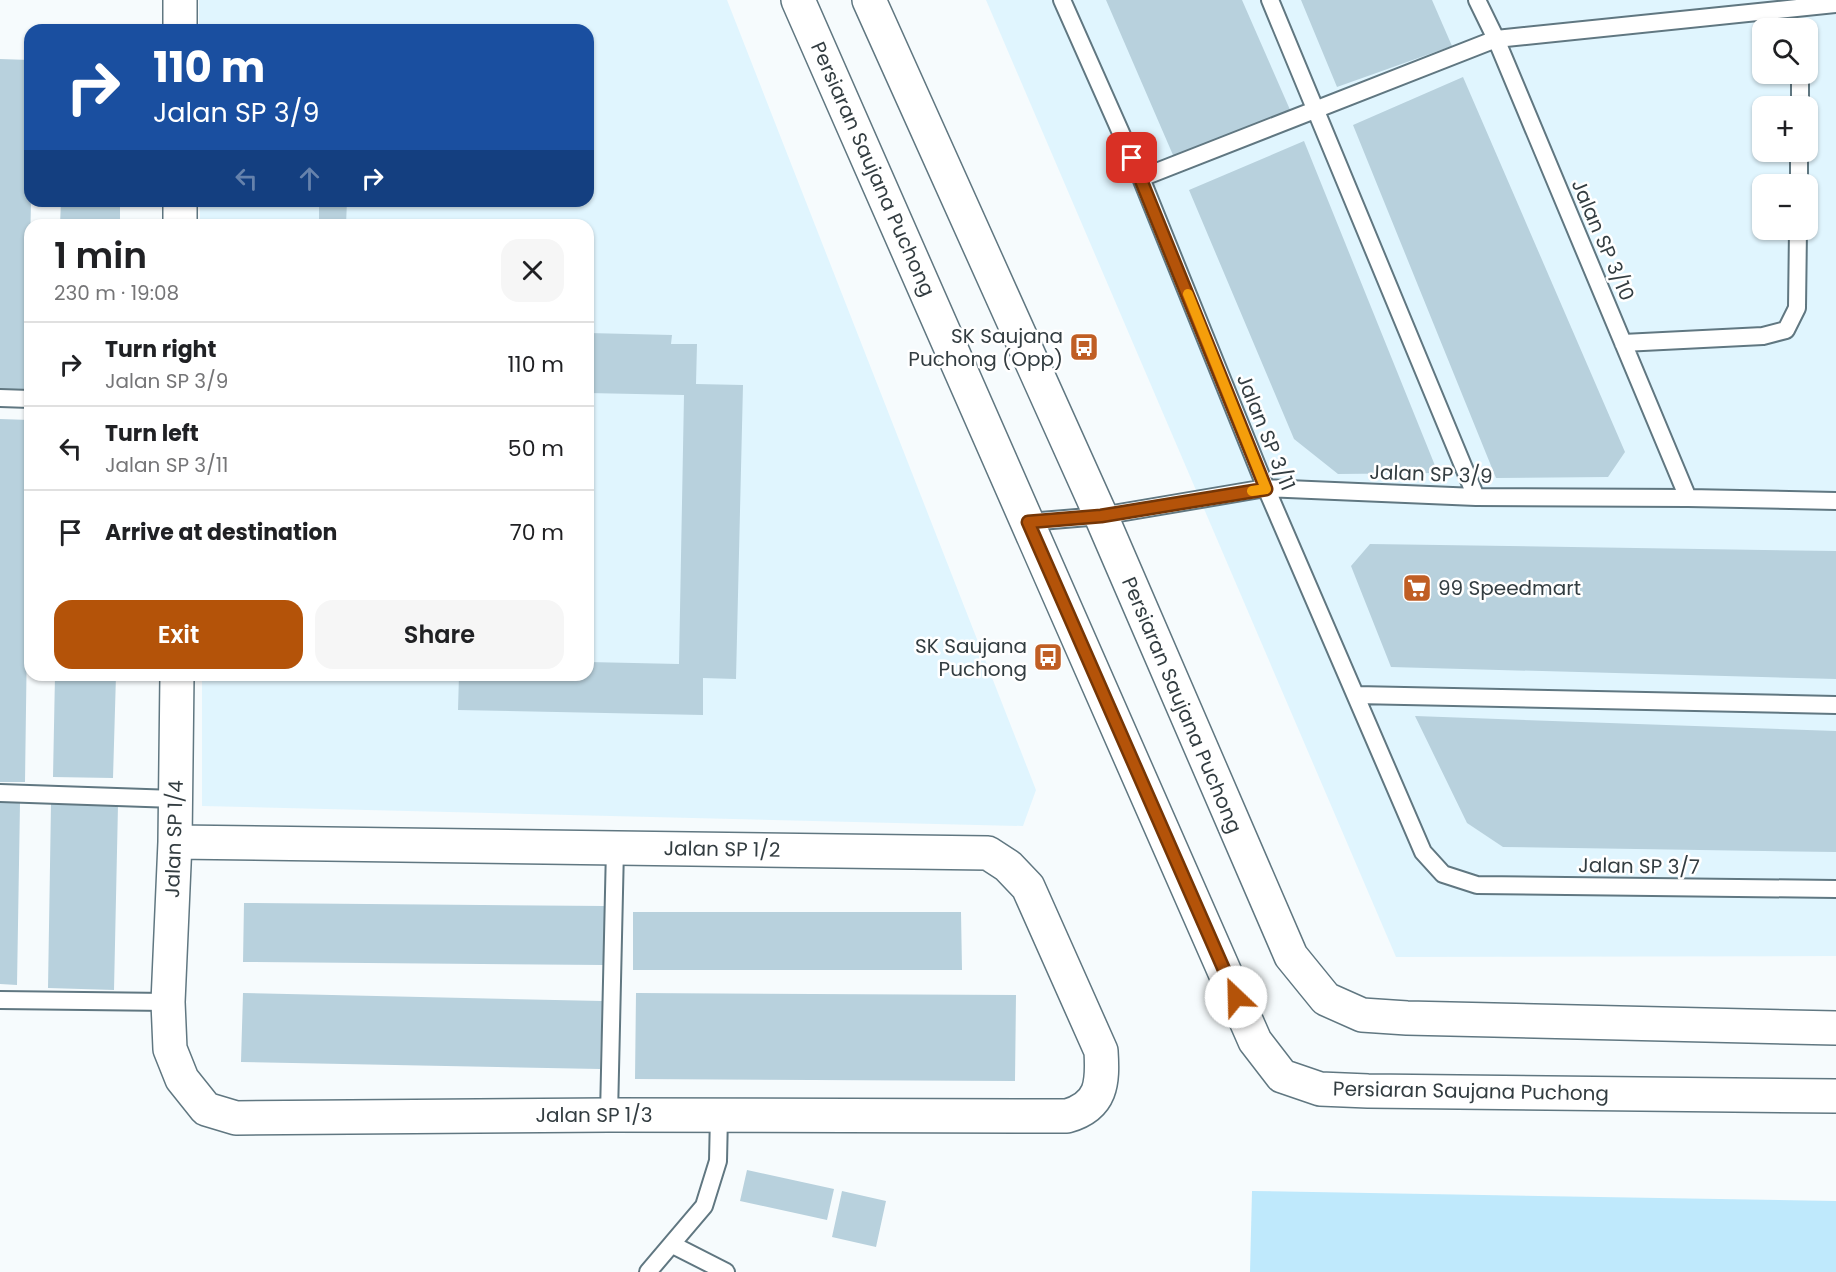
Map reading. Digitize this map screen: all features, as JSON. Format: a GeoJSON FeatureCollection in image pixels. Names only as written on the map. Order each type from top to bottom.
{"type":"FeatureCollection","features":[{"type":"Feature","properties":{"kind":"street"},"geometry":{"type":"LineString","coordinates":[[180,0],[180,24]]}},
{"type":"Feature","properties":{"kind":"street","name":"Persiaran Saujana Puchong"},"geometry":{"type":"LineString","coordinates":[[798,0],[1255,1041],[1282,1077],[1320,1089],[1368,1091],[1836,1096]]}},
{"type":"Feature","properties":{"kind":"street","name":"Persiaran Saujana Puchong"},"geometry":{"type":"LineString","coordinates":[[869,0],[1101,516],[1291,956],[1326,999],[1362,1015],[1407,1018],[1836,1028]]}},
{"type":"Feature","properties":{"kind":"street","name":"Jalan SP 1/4"},"geometry":{"type":"LineString","coordinates":[[168,1002],[175,842],[177,681]]}},
{"type":"Feature","properties":{"kind":"street","name":"Jalan SP 1/2"},"geometry":{"type":"LineString","coordinates":[[175,842],[988,854],[1008,866],[1028,887],[1101,1051],[1103,1077],[1094,1099]]}},
{"type":"Feature","properties":{"kind":"street","name":"Jalan SP 1/3"},"geometry":{"type":"LineString","coordinates":[[168,1002],[170,1049],[182,1079],[206,1109],[236,1118],[609,1115],[1067,1116],[1082,1112],[1094,1099]]}},
{"type":"Feature","properties":{"kind":"lane","name":"Jalan SP 3/11"},"geometry":{"type":"LineString","coordinates":[[1062,0],[1141,178],[1266,489],[1423,852],[1443,874]]}},
{"type":"Feature","properties":{"kind":"lane"},"geometry":{"type":"LineString","coordinates":[[1269,0],[1476,497]]}},
{"type":"Feature","properties":{"kind":"lane","name":"Jalan SP 3/10"},"geometry":{"type":"LineString","coordinates":[[1477,0],[1496,39],[1688,498]]}},
{"type":"Feature","properties":{"kind":"lane"},"geometry":{"type":"LineString","coordinates":[[1141,178],[1496,39],[1836,3]]}},
{"type":"Feature","properties":{"kind":"lane"},"geometry":{"type":"LineString","coordinates":[[1623,343],[1763,336],[1786,330],[1797,308],[1798,240]]}},
{"type":"Feature","properties":{"kind":"lane"},"geometry":{"type":"LineString","coordinates":[[0,398],[24,399]]}},
{"type":"Feature","properties":{"kind":"lane","name":"Jalan SP 3/9"},"geometry":{"type":"LineString","coordinates":[[1028,522],[1101,516],[1266,489],[1476,497],[1836,501]]}},
{"type":"Feature","properties":{"kind":"lane"},"geometry":{"type":"LineString","coordinates":[[1356,695],[1836,705]]}},
{"type":"Feature","properties":{"kind":"lane"},"geometry":{"type":"LineString","coordinates":[[0,793],[176,799]]}},
{"type":"Feature","properties":{"kind":"lane"},"geometry":{"type":"LineString","coordinates":[[609,1115],[615,848]]}},
{"type":"Feature","properties":{"kind":"lane","name":"Jalan SP 3/7"},"geometry":{"type":"LineString","coordinates":[[1443,874],[1477,885],[1836,889]]}},
{"type":"Feature","properties":{"kind":"lane"},"geometry":{"type":"LineString","coordinates":[[0,1000],[168,1002]]}},
{"type":"Feature","properties":{"kind":"lane"},"geometry":{"type":"LineString","coordinates":[[648,1272],[704,1206],[718,1161],[719,1116]]}},
{"type":"Feature","properties":{"kind":"lane"},"geometry":{"type":"LineString","coordinates":[[673,1245],[726,1272]]}},
{"type":"Feature","properties":{"kind":"shaded area"},"geometry":{"type":"Polygon","coordinates":[[[199,0],[727,0],[1036,790],[1023,826],[202,806],[202,681],[594,681],[594,219],[200,219],[200,207],[594,207],[594,24],[199,24],[199,0]]]}},
{"type":"Feature","properties":{"kind":"shaded area"},"geometry":{"type":"Polygon","coordinates":[[[986,0],[1836,0],[1836,956],[1396,957],[986,0]]]}},
{"type":"Feature","properties":{"kind":"shaded area"},"geometry":{"type":"Polygon","coordinates":[[[1252,1191],[1836,1201],[1836,1272],[1250,1272],[1252,1191]]]}},
{"type":"Feature","properties":{"kind":"building"},"geometry":{"type":"Polygon","coordinates":[[[1106,0],[1242,0],[1291,112],[1176,162],[1106,0]]]}},
{"type":"Feature","properties":{"kind":"building"},"geometry":{"type":"Polygon","coordinates":[[[1301,0],[1432,0],[1452,46],[1337,87],[1301,0]]]}},
{"type":"Feature","properties":{"kind":"building"},"geometry":{"type":"Polygon","coordinates":[[[0,59],[24,60],[24,207],[31,207],[31,219],[24,219],[24,393],[0,392],[0,59]]]}},
{"type":"Feature","properties":{"kind":"building"},"geometry":{"type":"Polygon","coordinates":[[[1463,77],[1625,452],[1608,477],[1496,478],[1353,125],[1463,77]]]}},
{"type":"Feature","properties":{"kind":"building"},"geometry":{"type":"Polygon","coordinates":[[[1304,141],[1438,473],[1338,474],[1294,439],[1189,190],[1304,141]]]}},
{"type":"Feature","properties":{"kind":"building"},"geometry":{"type":"Polygon","coordinates":[[[61,207],[120,207],[120,219],[60,219],[61,207]]]}},
{"type":"Feature","properties":{"kind":"building"},"geometry":{"type":"Polygon","coordinates":[[[319,207],[347,207],[346,219],[319,219],[319,207]]]}},
{"type":"Feature","properties":{"kind":"building"},"geometry":{"type":"Polygon","coordinates":[[[594,333],[672,335],[671,344],[697,344],[696,384],[743,385],[736,679],[703,678],[703,715],[458,710],[459,681],[594,681],[594,662],[679,664],[684,395],[594,393],[594,333]]]}},
{"type":"Feature","properties":{"kind":"building"},"geometry":{"type":"Polygon","coordinates":[[[0,419],[24,420],[24,681],[26,681],[25,782],[0,782],[0,419]]]}},
{"type":"Feature","properties":{"kind":"building"},"geometry":{"type":"Polygon","coordinates":[[[1370,544],[1836,551],[1836,679],[1391,667],[1351,566],[1370,544]]]}},
{"type":"Feature","properties":{"kind":"building"},"geometry":{"type":"Polygon","coordinates":[[[55,681],[116,681],[113,778],[53,777],[55,681]]]}},
{"type":"Feature","properties":{"kind":"building"},"geometry":{"type":"Polygon","coordinates":[[[1415,716],[1836,731],[1836,852],[1503,847],[1467,823],[1415,716]]]}},
{"type":"Feature","properties":{"kind":"building"},"geometry":{"type":"Polygon","coordinates":[[[0,803],[20,803],[17,985],[0,984],[0,803]]]}},
{"type":"Feature","properties":{"kind":"building"},"geometry":{"type":"Polygon","coordinates":[[[51,804],[118,805],[114,990],[48,988],[51,804]]]}},
{"type":"Feature","properties":{"kind":"building"},"geometry":{"type":"Polygon","coordinates":[[[244,903],[604,906],[604,965],[243,962],[244,903]]]}},
{"type":"Feature","properties":{"kind":"building"},"geometry":{"type":"Polygon","coordinates":[[[633,912],[961,912],[962,970],[633,970],[633,912]]]}},
{"type":"Feature","properties":{"kind":"building"},"geometry":{"type":"Polygon","coordinates":[[[243,993],[602,1001],[600,1069],[241,1062],[243,993]]]}},
{"type":"Feature","properties":{"kind":"building"},"geometry":{"type":"Polygon","coordinates":[[[636,993],[1016,995],[1015,1081],[635,1079],[636,993]]]}},
{"type":"Feature","properties":{"kind":"building"},"geometry":{"type":"Polygon","coordinates":[[[747,1170],[834,1189],[827,1220],[740,1201],[747,1170]]]}},
{"type":"Feature","properties":{"kind":"building"},"geometry":{"type":"Polygon","coordinates":[[[842,1191],[886,1201],[876,1247],[832,1237],[842,1191]]]}},
{"type":"Feature","properties":{"kind":"slow traffic"},"geometry":{"type":"LineString","coordinates":[[1188,294],[1266,489],[1252,491]]}},
{"type":"Feature","properties":{"kind":"place","name":"SK Saujana Puchong (Opp)"},"geometry":{"type":"Point","coordinates":[1084,347]}},
{"type":"Feature","properties":{"kind":"place","name":"99 Speedmart"},"geometry":{"type":"Point","coordinates":[1417,588]}},
{"type":"Feature","properties":{"kind":"place","name":"SK Saujana Puchong"},"geometry":{"type":"Point","coordinates":[1048,657]}},
{"type":"Feature","properties":{"kind":"route"},"geometry":{"type":"LineString","coordinates":[[1132,158],[1266,489],[1101,516],[1028,522],[1236,997]]}}]}
